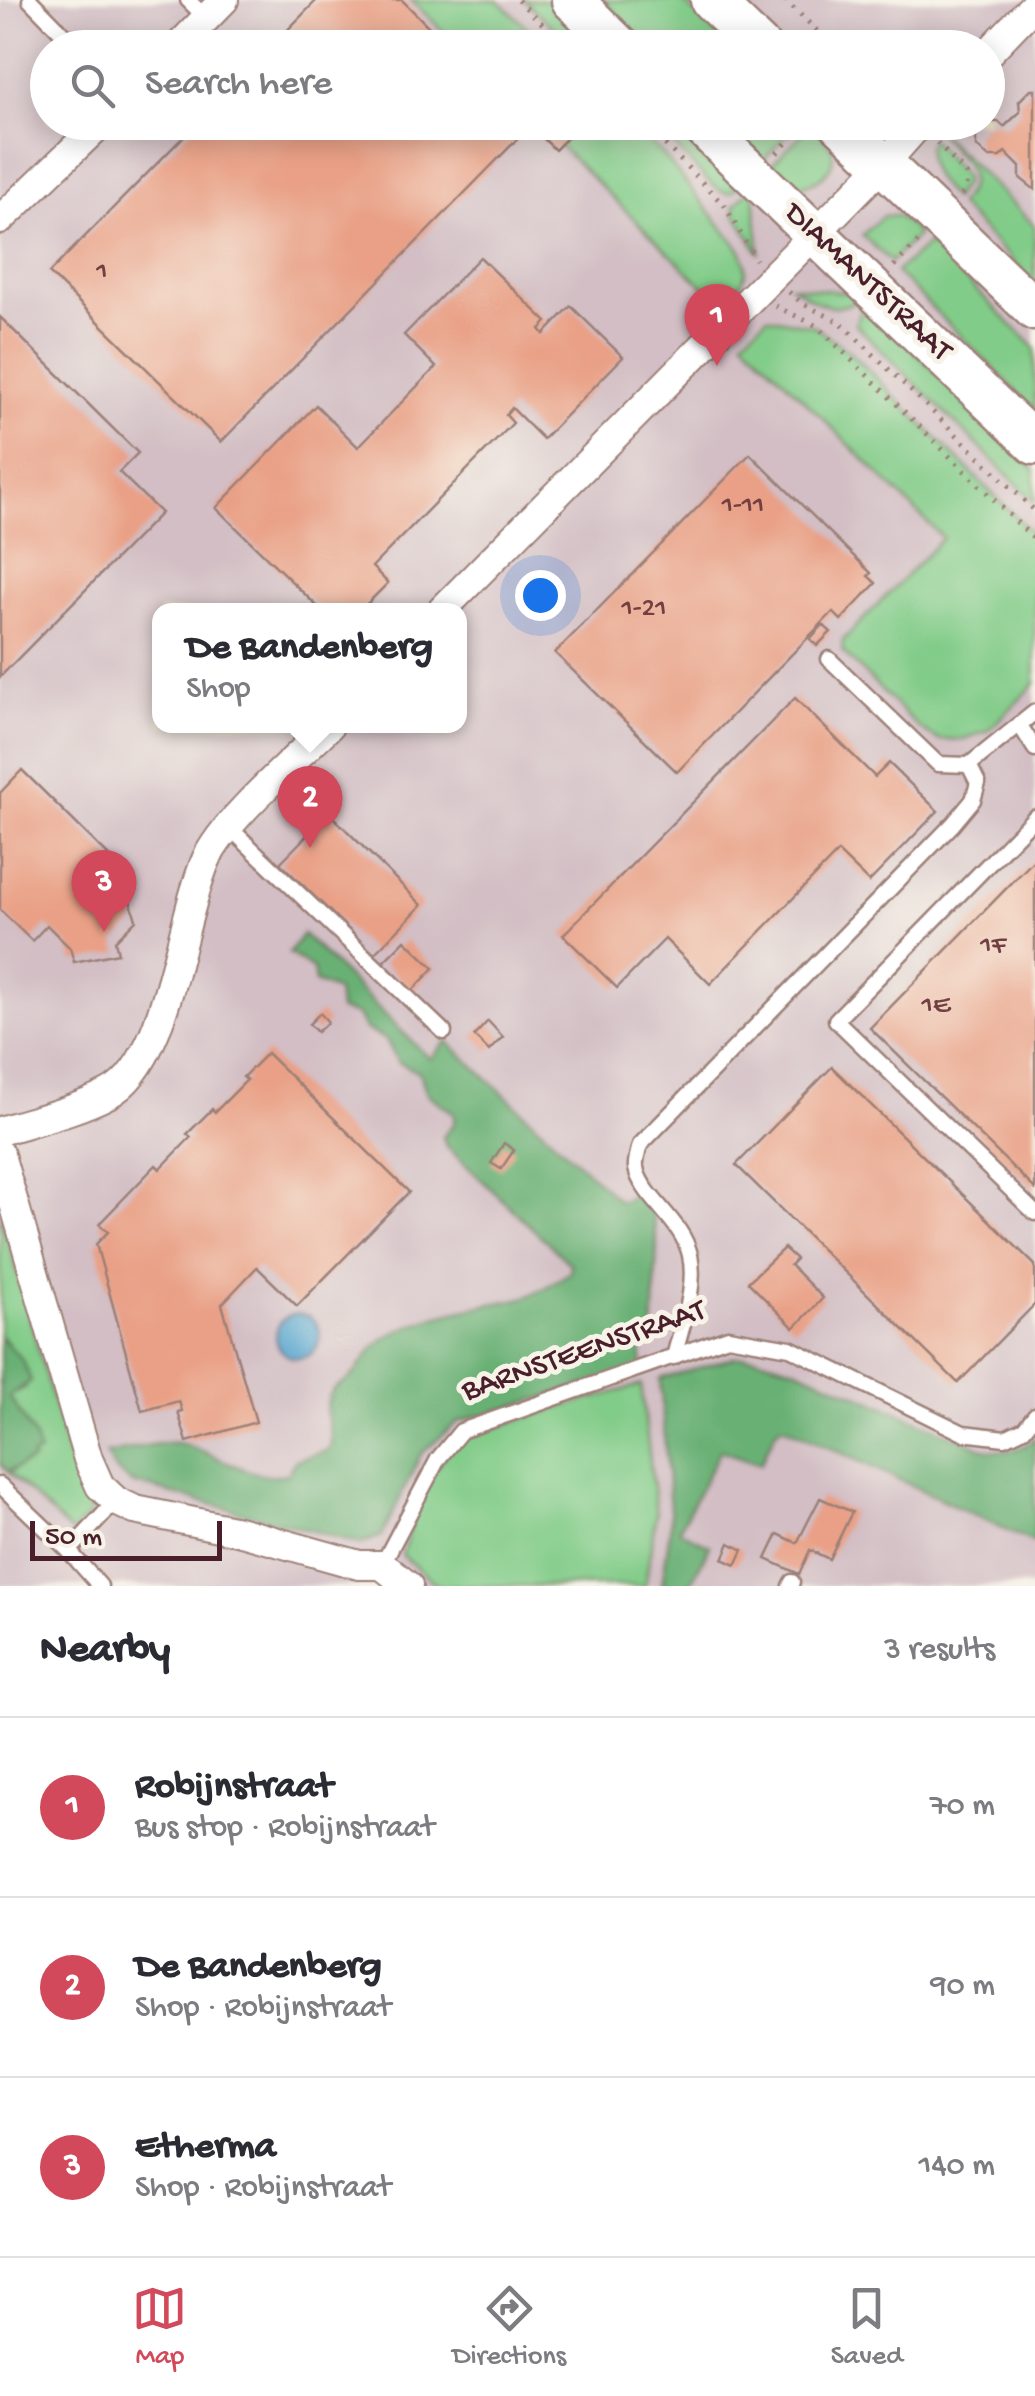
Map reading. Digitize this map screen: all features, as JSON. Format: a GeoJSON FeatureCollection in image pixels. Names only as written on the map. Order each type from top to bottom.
{"type":"FeatureCollection","features":[{"type":"Feature","properties":{"kind":"main road"},"geometry":{"type":"LineString","coordinates":[[572,0],[603,30]]}},
{"type":"Feature","properties":{"kind":"main road"},"geometry":{"type":"LineString","coordinates":[[711,0],[742,30]]}},
{"type":"Feature","properties":{"kind":"main road","name":"DIAMANTSTRAAT"},"geometry":{"type":"LineString","coordinates":[[716,140],[1035,444]]}},
{"type":"Feature","properties":{"kind":"main road"},"geometry":{"type":"LineString","coordinates":[[858,140],[1035,310]]}},
{"type":"Feature","properties":{"kind":"street"},"geometry":{"type":"LineString","coordinates":[[1005,35],[1035,4]]}},
{"type":"Feature","properties":{"kind":"street"},"geometry":{"type":"LineString","coordinates":[[189,30],[206,6]]}},
{"type":"Feature","properties":{"kind":"street"},"geometry":{"type":"LineString","coordinates":[[0,220],[83,140]]}},
{"type":"Feature","properties":{"kind":"street"},"geometry":{"type":"LineString","coordinates":[[449,603],[905,140]]}},
{"type":"Feature","properties":{"kind":"street"},"geometry":{"type":"LineString","coordinates":[[0,1131],[110,1093],[143,1062],[155,1038],[207,858],[228,827],[322,733]]}},
{"type":"Feature","properties":{"kind":"street"},"geometry":{"type":"LineString","coordinates":[[0,1155],[88,1459],[100,1486],[116,1502],[135,1510],[238,1531],[371,1568],[382,1564],[408,1586]]}},
{"type":"Feature","properties":{"kind":"lane"},"geometry":{"type":"LineString","coordinates":[[30,0],[59,30]]}},
{"type":"Feature","properties":{"kind":"lane"},"geometry":{"type":"LineString","coordinates":[[830,659],[938,764],[969,764],[1035,712]]}},
{"type":"Feature","properties":{"kind":"lane"},"geometry":{"type":"LineString","coordinates":[[1020,726],[1035,749]]}},
{"type":"Feature","properties":{"kind":"lane"},"geometry":{"type":"LineString","coordinates":[[674,1357],[690,1289],[691,1258],[683,1235],[642,1184],[635,1166],[640,1145],[953,824],[973,800],[978,783],[969,764]]}},
{"type":"Feature","properties":{"kind":"lane"},"geometry":{"type":"LineString","coordinates":[[1035,816],[836,1020],[1035,1213]]}},
{"type":"Feature","properties":{"kind":"lane"},"geometry":{"type":"LineString","coordinates":[[228,827],[444,1032]]}},
{"type":"Feature","properties":{"kind":"lane","name":"BARNSTEENSTRAAT"},"geometry":{"type":"LineString","coordinates":[[382,1564],[438,1459],[461,1432],[728,1337],[790,1348],[963,1433],[1005,1438],[1024,1429],[1035,1415]]}},
{"type":"Feature","properties":{"kind":"lane"},"geometry":{"type":"LineString","coordinates":[[0,1485],[100,1586]]}},
{"type":"Feature","properties":{"kind":"lane"},"geometry":{"type":"LineString","coordinates":[[69,1551],[116,1502]]}},
{"type":"Feature","properties":{"kind":"path"},"geometry":{"type":"LineString","coordinates":[[518,0],[549,30]]}},
{"type":"Feature","properties":{"kind":"path"},"geometry":{"type":"LineString","coordinates":[[785,0],[816,30]]}},
{"type":"Feature","properties":{"kind":"path"},"geometry":{"type":"LineString","coordinates":[[661,140],[725,206],[742,241],[772,276],[803,304],[840,322],[1035,511]]}},
{"type":"Feature","properties":{"kind":"path"},"geometry":{"type":"LineString","coordinates":[[772,305],[817,326],[1035,540]]}},
{"type":"Feature","properties":{"kind":"shaded area"},"geometry":{"type":"Polygon","coordinates":[[[0,0],[1035,0],[1035,1586],[0,1586],[0,0]]]}},
{"type":"Feature","properties":{"kind":"green space"},"geometry":{"type":"Polygon","coordinates":[[[411,0],[498,0],[530,30],[442,30],[411,0]]]}},
{"type":"Feature","properties":{"kind":"green space"},"geometry":{"type":"Polygon","coordinates":[[[524,0],[553,0],[584,30],[556,30],[524,0]]]}},
{"type":"Feature","properties":{"kind":"green space"},"geometry":{"type":"Polygon","coordinates":[[[603,0],[681,0],[713,30],[633,30],[603,0]]]}},
{"type":"Feature","properties":{"kind":"green space"},"geometry":{"type":"Polygon","coordinates":[[[553,140],[647,140],[664,156],[741,250],[746,267],[743,280],[722,305],[553,140]]]}},
{"type":"Feature","properties":{"kind":"green space"},"geometry":{"type":"Polygon","coordinates":[[[670,140],[696,140],[738,187],[723,192],[670,140]]]}},
{"type":"Feature","properties":{"kind":"green space"},"geometry":{"type":"Polygon","coordinates":[[[741,140],[782,140],[762,161],[741,140]]]}},
{"type":"Feature","properties":{"kind":"green space"},"geometry":{"type":"Polygon","coordinates":[[[796,140],[826,140],[831,146],[831,166],[813,182],[788,183],[769,167],[796,140]]]}},
{"type":"Feature","properties":{"kind":"green space"},"geometry":{"type":"Polygon","coordinates":[[[932,140],[964,177],[953,199],[929,164],[932,140]]]}},
{"type":"Feature","properties":{"kind":"green space"},"geometry":{"type":"Polygon","coordinates":[[[945,141],[1035,226],[1035,284],[958,205],[967,193],[970,174],[945,141]]]}},
{"type":"Feature","properties":{"kind":"green space"},"geometry":{"type":"Polygon","coordinates":[[[750,189],[754,193],[760,254],[735,213],[735,205],[750,189]]]}},
{"type":"Feature","properties":{"kind":"green space"},"geometry":{"type":"Polygon","coordinates":[[[883,216],[898,216],[918,234],[891,262],[862,235],[883,216]]]}},
{"type":"Feature","properties":{"kind":"green space"},"geometry":{"type":"Polygon","coordinates":[[[929,243],[1035,348],[1035,410],[896,272],[929,243]]]}},
{"type":"Feature","properties":{"kind":"green space"},"geometry":{"type":"Polygon","coordinates":[[[792,286],[857,294],[853,303],[836,307],[814,300],[792,286]]]}},
{"type":"Feature","properties":{"kind":"green space"},"geometry":{"type":"Polygon","coordinates":[[[865,302],[1035,470],[1035,502],[855,324],[865,302]]]}},
{"type":"Feature","properties":{"kind":"green space"},"geometry":{"type":"Polygon","coordinates":[[[767,317],[814,326],[849,351],[1035,536],[1035,684],[988,731],[963,739],[939,740],[920,729],[842,651],[843,640],[943,538],[743,339],[767,317]]]}},
{"type":"Feature","properties":{"kind":"green space"},"geometry":{"type":"Polygon","coordinates":[[[303,934],[430,1059],[447,1041],[620,1202],[638,1193],[653,1214],[657,1245],[653,1334],[640,1336],[643,1369],[458,1422],[421,1454],[382,1536],[361,1544],[132,1483],[115,1470],[106,1454],[176,1443],[261,1474],[287,1474],[296,1460],[329,1450],[329,1398],[381,1341],[432,1318],[528,1296],[570,1273],[571,1265],[446,1146],[443,1137],[454,1123],[454,1113],[427,1094],[420,1073],[398,1062],[386,1040],[365,1029],[358,1015],[339,1010],[337,991],[315,982],[313,969],[289,953],[303,934]]]}},
{"type":"Feature","properties":{"kind":"green space"},"geometry":{"type":"Polygon","coordinates":[[[0,1213],[69,1458],[88,1499],[90,1514],[72,1533],[8,1472],[13,1471],[9,1396],[26,1387],[7,1342],[0,1336],[0,1213]]]}},
{"type":"Feature","properties":{"kind":"green space"},"geometry":{"type":"Polygon","coordinates":[[[0,1336],[23,1361],[31,1381],[9,1396],[35,1438],[39,1453],[8,1472],[0,1464],[0,1336]]]}},
{"type":"Feature","properties":{"kind":"green space"},"geometry":{"type":"Polygon","coordinates":[[[735,1357],[756,1357],[795,1368],[984,1449],[1011,1450],[1035,1438],[1035,1543],[784,1426],[777,1429],[760,1464],[720,1450],[679,1530],[710,1546],[689,1586],[662,1586],[671,1522],[660,1379],[735,1357]]]}},
{"type":"Feature","properties":{"kind":"green space"},"geometry":{"type":"Polygon","coordinates":[[[641,1385],[656,1513],[645,1586],[438,1586],[402,1555],[429,1481],[455,1443],[512,1422],[641,1385]]]}},
{"type":"Feature","properties":{"kind":"water"},"geometry":{"type":"Polygon","coordinates":[[[298,1314],[313,1321],[320,1336],[313,1351],[298,1358],[283,1351],[276,1336],[283,1321],[298,1314]]]}},
{"type":"Feature","properties":{"kind":"building"},"geometry":{"type":"Polygon","coordinates":[[[317,0],[402,0],[432,30],[288,30],[317,0]]]}},
{"type":"Feature","properties":{"kind":"building"},"geometry":{"type":"Polygon","coordinates":[[[1035,89],[1035,190],[1020,178],[1020,167],[1005,152],[1000,157],[988,157],[976,146],[976,140],[1005,140],[1005,126],[1020,112],[1019,101],[1035,89]]]}},
{"type":"Feature","properties":{"kind":"building"},"geometry":{"type":"Polygon","coordinates":[[[180,140],[516,140],[221,442],[49,273],[180,140]]]}},
{"type":"Feature","properties":{"kind":"building"},"geometry":{"type":"Polygon","coordinates":[[[545,140],[565,140],[555,150],[545,140]]]}},
{"type":"Feature","properties":{"kind":"building"},"geometry":{"type":"Polygon","coordinates":[[[480,257],[547,322],[540,329],[544,334],[571,306],[623,357],[543,439],[512,408],[506,415],[513,423],[372,567],[388,583],[368,603],[314,603],[216,508],[316,405],[358,447],[436,367],[404,335],[480,257]]]}},
{"type":"Feature","properties":{"kind":"building"},"geometry":{"type":"Polygon","coordinates":[[[0,317],[138,453],[119,472],[161,513],[0,677],[0,317]]]}},
{"type":"Feature","properties":{"kind":"building"},"geometry":{"type":"Polygon","coordinates":[[[750,454],[871,573],[868,576],[876,583],[841,620],[833,612],[677,772],[555,653],[750,454]]]}},
{"type":"Feature","properties":{"kind":"building"},"geometry":{"type":"Polygon","coordinates":[[[823,625],[831,632],[817,646],[810,639],[823,625]]]}},
{"type":"Feature","properties":{"kind":"building"},"geometry":{"type":"Polygon","coordinates":[[[795,698],[875,777],[889,763],[938,811],[869,882],[838,852],[710,984],[665,939],[617,988],[563,935],[795,698]]]}},
{"type":"Feature","properties":{"kind":"building"},"geometry":{"type":"Polygon","coordinates":[[[22,770],[112,859],[98,873],[114,889],[109,894],[116,902],[127,890],[136,920],[115,941],[118,953],[74,962],[70,948],[47,925],[32,941],[0,910],[0,793],[22,770]]]}},
{"type":"Feature","properties":{"kind":"building"},"geometry":{"type":"Polygon","coordinates":[[[329,813],[422,905],[374,954],[280,863],[329,813]]]}},
{"type":"Feature","properties":{"kind":"building"},"geometry":{"type":"Polygon","coordinates":[[[1035,859],[1035,1189],[870,1028],[1035,859]]]}},
{"type":"Feature","properties":{"kind":"building"},"geometry":{"type":"Polygon","coordinates":[[[405,940],[434,968],[412,991],[383,962],[405,940]]]}},
{"type":"Feature","properties":{"kind":"building"},"geometry":{"type":"Polygon","coordinates":[[[320,1013],[328,1022],[317,1032],[309,1024],[320,1013]]]}},
{"type":"Feature","properties":{"kind":"building"},"geometry":{"type":"Polygon","coordinates":[[[488,1021],[503,1037],[489,1051],[474,1036],[488,1021]]]}},
{"type":"Feature","properties":{"kind":"building"},"geometry":{"type":"Polygon","coordinates":[[[267,1053],[409,1192],[297,1306],[257,1267],[222,1304],[256,1422],[187,1442],[178,1412],[182,1411],[179,1401],[142,1411],[96,1244],[108,1232],[99,1224],[156,1165],[160,1169],[191,1137],[187,1134],[247,1080],[243,1077],[267,1053]]]}},
{"type":"Feature","properties":{"kind":"building"},"geometry":{"type":"Polygon","coordinates":[[[832,1067],[1035,1265],[1035,1304],[958,1383],[736,1165],[832,1067]]]}},
{"type":"Feature","properties":{"kind":"building"},"geometry":{"type":"Polygon","coordinates":[[[504,1143],[514,1150],[501,1169],[491,1163],[504,1143]]]}},
{"type":"Feature","properties":{"kind":"building"},"geometry":{"type":"Polygon","coordinates":[[[784,1248],[796,1259],[790,1265],[823,1298],[794,1328],[748,1282],[784,1248]]]}},
{"type":"Feature","properties":{"kind":"building"},"geometry":{"type":"Polygon","coordinates":[[[820,1498],[852,1512],[829,1559],[810,1550],[799,1574],[766,1559],[778,1534],[797,1543],[820,1498]]]}},
{"type":"Feature","properties":{"kind":"building"},"geometry":{"type":"Polygon","coordinates":[[[730,1543],[743,1550],[736,1565],[723,1559],[730,1543]]]}},
{"type":"Feature","properties":{"kind":"place","name":"Robijnstraat"},"geometry":{"type":"Point","coordinates":[717,366]}},
{"type":"Feature","properties":{"kind":"place","name":"De Bandenberg"},"geometry":{"type":"Point","coordinates":[310,848]}},
{"type":"Feature","properties":{"kind":"place","name":"Etherma"},"geometry":{"type":"Point","coordinates":[104,932]}}]}
